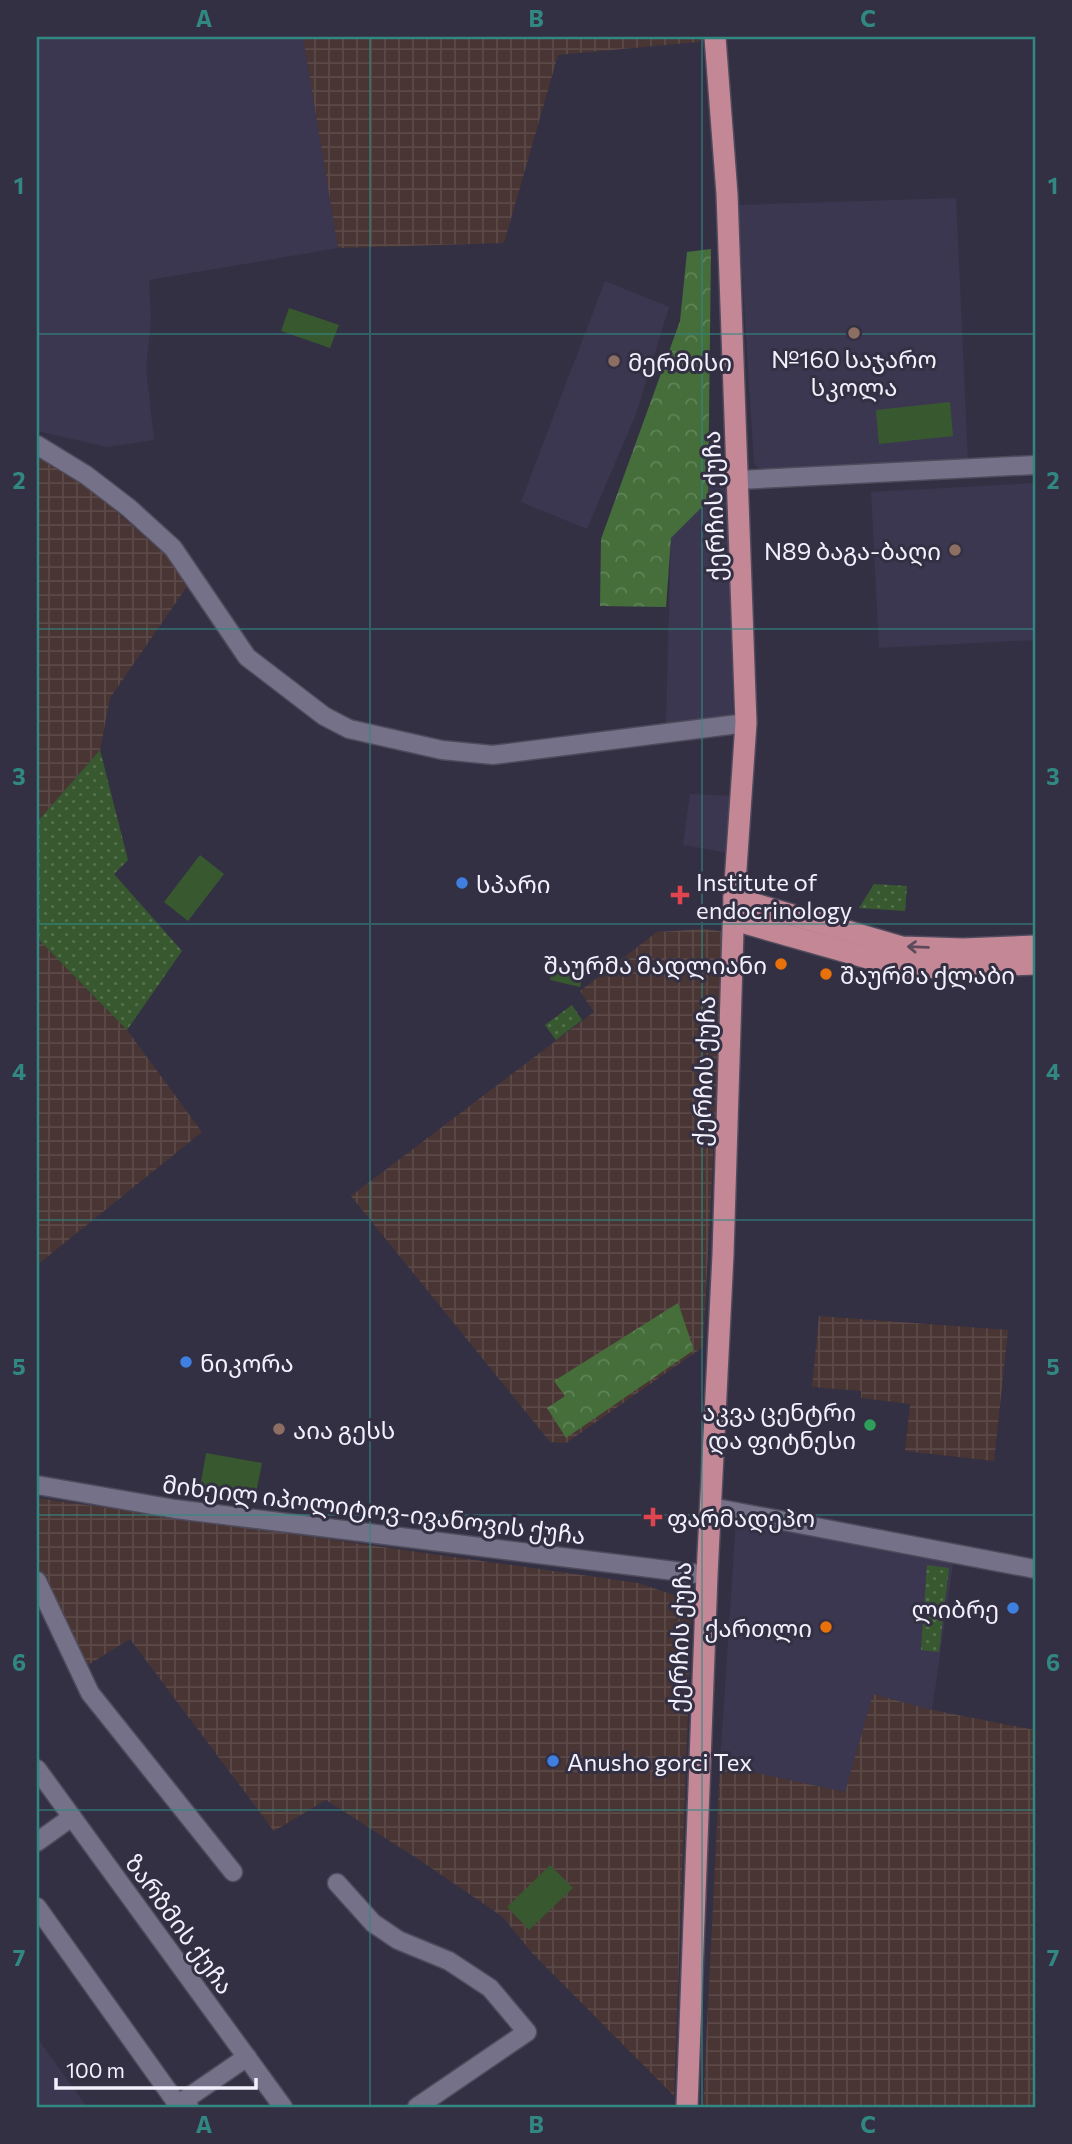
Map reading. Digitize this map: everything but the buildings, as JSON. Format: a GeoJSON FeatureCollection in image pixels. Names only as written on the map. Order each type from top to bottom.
{"type":"FeatureCollection","features":[{"type":"Feature","properties":{"kind":"main road","name":"ქერჩის ქუჩა"},"geometry":{"type":"LineString","coordinates":[[687,2107],[707,1575],[723,1255],[734,898],[746,723],[727,194],[715,37]]}},
{"type":"Feature","properties":{"kind":"main road"},"geometry":{"type":"LineString","coordinates":[[734,898],[809,930]]}},
{"type":"Feature","properties":{"kind":"main road"},"geometry":{"type":"LineString","coordinates":[[734,920],[809,930],[964,958],[1035,964]]}},
{"type":"Feature","properties":{"kind":"main road"},"geometry":{"type":"LineString","coordinates":[[964,958],[1035,946]]}},
{"type":"Feature","properties":{"kind":"street"},"geometry":{"type":"LineString","coordinates":[[37,446],[86,475],[129,508],[173,548],[247,657],[324,716],[349,729],[442,750],[493,755],[746,723]]}},
{"type":"Feature","properties":{"kind":"street"},"geometry":{"type":"LineString","coordinates":[[739,480],[1035,465]]}},
{"type":"Feature","properties":{"kind":"street","name":"მიხეილ იპოლიტოვ-ივანოვის ქუჩა"},"geometry":{"type":"LineString","coordinates":[[37,1485],[175,1509],[707,1575]]}},
{"type":"Feature","properties":{"kind":"street"},"geometry":{"type":"LineString","coordinates":[[711,1507],[1035,1569]]}},
{"type":"Feature","properties":{"kind":"street"},"geometry":{"type":"LineString","coordinates":[[37,1581],[90,1693],[233,1872]]}},
{"type":"Feature","properties":{"kind":"street","name":"ზარზმის ქუჩა"},"geometry":{"type":"LineString","coordinates":[[37,1769],[284,2107]]}},
{"type":"Feature","properties":{"kind":"street"},"geometry":{"type":"LineString","coordinates":[[37,1842],[72,1817]]}},
{"type":"Feature","properties":{"kind":"street"},"geometry":{"type":"LineString","coordinates":[[337,1883],[373,1923],[398,1940],[449,1961],[490,1988],[527,2032],[417,2107]]}},
{"type":"Feature","properties":{"kind":"street"},"geometry":{"type":"LineString","coordinates":[[37,1907],[179,2105],[247,2057]]}},
{"type":"Feature","properties":{"kind":"shaded area"},"geometry":{"type":"Polygon","coordinates":[[[37,37],[303,37],[338,248],[149,280],[151,320],[146,368],[154,440],[107,447],[37,431],[37,37]]]}},
{"type":"Feature","properties":{"kind":"shaded area"},"geometry":{"type":"Polygon","coordinates":[[[303,37],[703,38],[698,42],[558,55],[504,243],[338,248],[303,37]]]}},
{"type":"Feature","properties":{"kind":"shaded area","name":"№160 საჯარო სკოლა"},"geometry":{"type":"Polygon","coordinates":[[[956,198],[968,462],[764,471],[754,465],[738,205],[956,198]]]}},
{"type":"Feature","properties":{"kind":"shaded area","name":"მერმისი"},"geometry":{"type":"Polygon","coordinates":[[[605,281],[669,307],[636,414],[587,529],[521,502],[605,281]]]}},
{"type":"Feature","properties":{"kind":"shaded area"},"geometry":{"type":"Polygon","coordinates":[[[37,456],[77,477],[170,559],[190,582],[110,698],[100,750],[37,822],[37,456]]]}},
{"type":"Feature","properties":{"kind":"shaded area","name":"N89 ბაგა-ბაღი"},"geometry":{"type":"Polygon","coordinates":[[[1035,483],[1035,640],[879,648],[871,492],[1035,483]]]}},
{"type":"Feature","properties":{"kind":"shaded area"},"geometry":{"type":"Polygon","coordinates":[[[708,484],[728,485],[733,717],[666,723],[671,538],[708,501],[708,484]]]}},
{"type":"Feature","properties":{"kind":"shaded area"},"geometry":{"type":"Polygon","coordinates":[[[690,794],[733,796],[730,853],[683,845],[690,794]]]}},
{"type":"Feature","properties":{"kind":"shaded area"},"geometry":{"type":"Polygon","coordinates":[[[705,929],[725,932],[703,1347],[566,1443],[550,1442],[351,1196],[594,1012],[580,991],[657,932],[705,929]]]}},
{"type":"Feature","properties":{"kind":"shaded area"},"geometry":{"type":"Polygon","coordinates":[[[37,938],[127,1030],[202,1132],[37,1265],[37,938]]]}},
{"type":"Feature","properties":{"kind":"shaded area"},"geometry":{"type":"Polygon","coordinates":[[[819,1316],[1008,1330],[994,1461],[905,1451],[910,1404],[861,1398],[861,1391],[812,1387],[819,1316]]]}},
{"type":"Feature","properties":{"kind":"shaded area"},"geometry":{"type":"Polygon","coordinates":[[[37,1498],[638,1583],[692,1601],[674,2096],[532,1953],[503,1917],[421,1861],[326,1800],[274,1831],[130,1639],[83,1668],[37,1576],[37,1498]]]}},
{"type":"Feature","properties":{"kind":"shaded area"},"geometry":{"type":"Polygon","coordinates":[[[736,1519],[953,1564],[932,1710],[873,1694],[845,1792],[720,1765],[736,1519]]]}},
{"type":"Feature","properties":{"kind":"shaded area"},"geometry":{"type":"Polygon","coordinates":[[[873,1694],[932,1710],[1035,1730],[1035,2107],[703,2107],[720,1765],[845,1792],[873,1694]]]}},
{"type":"Feature","properties":{"kind":"shaded area"},"geometry":{"type":"Polygon","coordinates":[[[37,2038],[87,2107],[37,2107],[37,2038]]]}},
{"type":"Feature","properties":{"kind":"green space"},"geometry":{"type":"Polygon","coordinates":[[[711,249],[708,501],[671,538],[666,607],[600,606],[601,539],[680,321],[687,252],[711,249]]]}},
{"type":"Feature","properties":{"kind":"green space"},"geometry":{"type":"Polygon","coordinates":[[[289,308],[339,325],[330,348],[281,331],[289,308]]]}},
{"type":"Feature","properties":{"kind":"green space"},"geometry":{"type":"Polygon","coordinates":[[[950,402],[953,436],[879,444],[876,410],[950,402]]]}},
{"type":"Feature","properties":{"kind":"green space"},"geometry":{"type":"Polygon","coordinates":[[[100,750],[128,860],[114,874],[182,951],[127,1030],[37,938],[37,822],[100,750]]]}},
{"type":"Feature","properties":{"kind":"green space"},"geometry":{"type":"Polygon","coordinates":[[[200,855],[224,874],[188,921],[164,902],[200,855]]]}},
{"type":"Feature","properties":{"kind":"green space"},"geometry":{"type":"Polygon","coordinates":[[[874,884],[907,886],[905,911],[859,908],[874,884]]]}},
{"type":"Feature","properties":{"kind":"green space"},"geometry":{"type":"Polygon","coordinates":[[[554,963],[584,970],[580,987],[550,980],[554,963]]]}},
{"type":"Feature","properties":{"kind":"green space"},"geometry":{"type":"Polygon","coordinates":[[[572,1005],[582,1020],[556,1040],[545,1025],[572,1005]]]}},
{"type":"Feature","properties":{"kind":"green space"},"geometry":{"type":"Polygon","coordinates":[[[678,1303],[694,1350],[566,1438],[547,1408],[565,1396],[554,1381],[678,1303]]]}},
{"type":"Feature","properties":{"kind":"green space"},"geometry":{"type":"Polygon","coordinates":[[[206,1453],[262,1463],[255,1498],[200,1488],[206,1453]]]}},
{"type":"Feature","properties":{"kind":"green space"},"geometry":{"type":"Polygon","coordinates":[[[927,1565],[949,1568],[939,1652],[921,1650],[927,1565]]]}},
{"type":"Feature","properties":{"kind":"green space"},"geometry":{"type":"Polygon","coordinates":[[[550,1865],[573,1888],[529,1930],[507,1907],[550,1865]]]}},
{"type":"Feature","properties":{"kind":"place","name":"№160 საჯარო სკოლა"},"geometry":{"type":"Point","coordinates":[854,333]}},
{"type":"Feature","properties":{"kind":"place","name":"მერმისი"},"geometry":{"type":"Point","coordinates":[614,361]}},
{"type":"Feature","properties":{"kind":"place","name":"N89 ბაგა-ბაღი"},"geometry":{"type":"Point","coordinates":[955,550]}},
{"type":"Feature","properties":{"kind":"place","name":"სპარი"},"geometry":{"type":"Point","coordinates":[462,883]}},
{"type":"Feature","properties":{"kind":"place","name":"Institute of endocrinology"},"geometry":{"type":"Point","coordinates":[680,895]}},
{"type":"Feature","properties":{"kind":"place","name":"შაურმა მადლიანი"},"geometry":{"type":"Point","coordinates":[781,964]}},
{"type":"Feature","properties":{"kind":"place","name":"შაურმა ქლაბი"},"geometry":{"type":"Point","coordinates":[826,974]}},
{"type":"Feature","properties":{"kind":"place","name":"ნიკორა"},"geometry":{"type":"Point","coordinates":[186,1362]}},
{"type":"Feature","properties":{"kind":"place","name":"აკვა ცენტრი და ფიტნესი"},"geometry":{"type":"Point","coordinates":[870,1425]}},
{"type":"Feature","properties":{"kind":"place","name":"აია გესს"},"geometry":{"type":"Point","coordinates":[279,1429]}},
{"type":"Feature","properties":{"kind":"place","name":"ფარმადეპო"},"geometry":{"type":"Point","coordinates":[653,1517]}},
{"type":"Feature","properties":{"kind":"place","name":"ლიბრე"},"geometry":{"type":"Point","coordinates":[1013,1608]}},
{"type":"Feature","properties":{"kind":"place","name":"ქართლი"},"geometry":{"type":"Point","coordinates":[826,1627]}},
{"type":"Feature","properties":{"kind":"place","name":"Anusho gorci Tex"},"geometry":{"type":"Point","coordinates":[553,1761]}}]}
